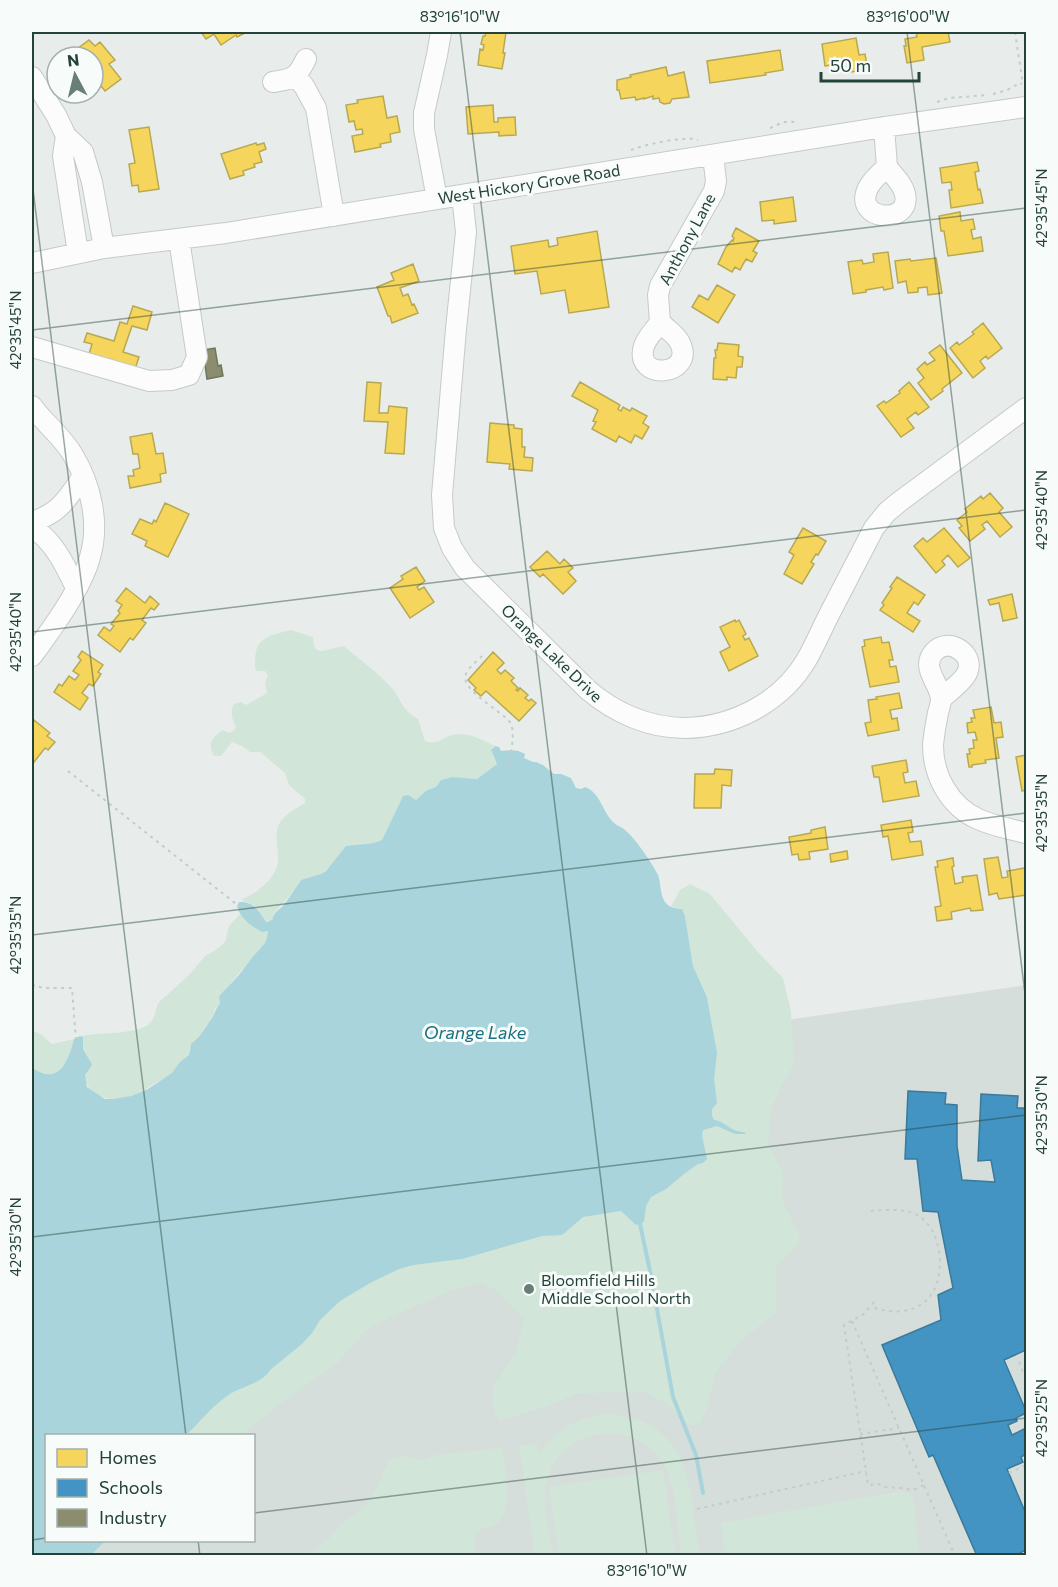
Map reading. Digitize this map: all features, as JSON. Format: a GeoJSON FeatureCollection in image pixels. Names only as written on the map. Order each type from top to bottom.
{"type":"FeatureCollection","features":[{"type":"Feature","properties":{"kind":"street"},"geometry":{"type":"LineString","coordinates":[[437,199],[424,129],[424,113],[441,32]]}},
{"type":"Feature","properties":{"kind":"street"},"geometry":{"type":"LineString","coordinates":[[273,82],[288,80],[295,76],[306,60]]}},
{"type":"Feature","properties":{"kind":"street"},"geometry":{"type":"LineString","coordinates":[[295,76],[304,86],[316,108],[334,216]]}},
{"type":"Feature","properties":{"kind":"street"},"geometry":{"type":"LineString","coordinates":[[32,77],[51,106],[66,136],[83,152],[92,182],[104,248]]}},
{"type":"Feature","properties":{"kind":"street","name":"West Hickory Grove Road"},"geometry":{"type":"LineString","coordinates":[[32,263],[104,248],[226,233],[884,127],[1026,107]]}},
{"type":"Feature","properties":{"kind":"street"},"geometry":{"type":"LineString","coordinates":[[884,127],[886,167]]}},
{"type":"Feature","properties":{"kind":"street"},"geometry":{"type":"LineString","coordinates":[[66,136],[63,156],[78,254]]}},
{"type":"Feature","properties":{"kind":"street","name":"Anthony Lane"},"geometry":{"type":"LineString","coordinates":[[660,322],[658,295],[660,286],[714,191],[716,181],[712,155]]}},
{"type":"Feature","properties":{"kind":"street","name":"Orange Lake Drive"},"geometry":{"type":"LineString","coordinates":[[462,195],[466,232],[443,467],[444,528],[457,557],[475,578],[588,690],[612,708],[633,718],[660,726],[696,728],[741,716],[767,703],[786,686],[806,660],[874,528],[887,512],[1026,408]]}},
{"type":"Feature","properties":{"kind":"street"},"geometry":{"type":"LineString","coordinates":[[32,347],[149,381],[172,380],[189,375],[197,357],[179,239]]}},
{"type":"Feature","properties":{"kind":"street"},"geometry":{"type":"LineString","coordinates":[[32,406],[62,439],[73,455],[83,476],[92,505],[94,525],[93,544],[87,568],[65,608],[32,656]]}},
{"type":"Feature","properties":{"kind":"street"},"geometry":{"type":"LineString","coordinates":[[32,522],[47,517],[63,505],[83,476]]}},
{"type":"Feature","properties":{"kind":"street"},"geometry":{"type":"LineString","coordinates":[[32,527],[56,551],[76,588]]}},
{"type":"Feature","properties":{"kind":"street"},"geometry":{"type":"LineString","coordinates":[[941,699],[933,743],[936,769],[944,788],[963,810],[977,819],[1026,833]]}},
{"type":"Feature","properties":{"kind":"path"},"geometry":{"type":"LineString","coordinates":[[1015,32],[1022,78],[1020,83],[1022,84]]}},
{"type":"Feature","properties":{"kind":"path"},"geometry":{"type":"LineString","coordinates":[[482,657],[466,673],[464,680],[468,687],[509,721],[512,732],[512,749],[508,767]]}},
{"type":"Feature","properties":{"kind":"path"},"geometry":{"type":"LineString","coordinates":[[68,771],[259,922]]}},
{"type":"Feature","properties":{"kind":"path"},"geometry":{"type":"LineString","coordinates":[[32,986],[72,988],[78,1067]]}},
{"type":"Feature","properties":{"kind":"path"},"geometry":{"type":"LineString","coordinates":[[32,1074],[49,1096]]}},
{"type":"Feature","properties":{"kind":"path"},"geometry":{"type":"LineString","coordinates":[[870,1306],[888,1312],[905,1311],[918,1305],[928,1299],[940,1268],[938,1242],[926,1221],[905,1211],[871,1210]]}},
{"type":"Feature","properties":{"kind":"path"},"geometry":{"type":"LineString","coordinates":[[874,1302],[864,1314],[844,1325],[868,1485],[879,1484],[884,1488],[913,1490],[924,1485]]}},
{"type":"Feature","properties":{"kind":"path"},"geometry":{"type":"LineString","coordinates":[[852,1321],[954,1556]]}},
{"type":"Feature","properties":{"kind":"path"},"geometry":{"type":"LineString","coordinates":[[1019,1362],[1026,1379]]}},
{"type":"Feature","properties":{"kind":"path"},"geometry":{"type":"LineString","coordinates":[[860,1434],[899,1428]]}},
{"type":"Feature","properties":{"kind":"path"},"geometry":{"type":"LineString","coordinates":[[1009,1473],[1026,1465]]}},
{"type":"Feature","properties":{"kind":"path"},"geometry":{"type":"LineString","coordinates":[[697,1509],[866,1472]]}},
{"type":"Feature","properties":{"kind":"shaded area","name":"Bloomfield Hills Middle School North"},"geometry":{"type":"Polygon","coordinates":[[[1026,985],[1026,1555],[60,1555],[57,1542],[255,1542],[255,1434],[45,1434],[32,1413],[32,1165],[376,1080],[1026,985]]]}},
{"type":"Feature","properties":{"kind":"green space"},"geometry":{"type":"Polygon","coordinates":[[[291,630],[313,637],[317,650],[344,646],[395,691],[404,708],[418,719],[425,741],[437,742],[458,734],[474,737],[495,746],[492,747],[492,754],[497,764],[477,779],[452,777],[441,780],[436,787],[427,790],[416,800],[403,796],[382,840],[360,844],[321,874],[299,882],[298,887],[268,923],[254,906],[242,899],[261,888],[275,871],[278,858],[276,837],[279,824],[294,809],[305,803],[305,799],[289,785],[285,773],[260,752],[250,752],[232,742],[221,756],[214,756],[211,745],[213,739],[222,730],[230,733],[236,728],[232,713],[234,704],[241,702],[246,705],[267,693],[265,682],[268,676],[265,671],[257,671],[255,667],[259,644],[272,635],[291,630]]]}},
{"type":"Feature","properties":{"kind":"green space"},"geometry":{"type":"Polygon","coordinates":[[[690,884],[710,894],[758,952],[783,978],[791,1011],[794,1064],[770,1112],[768,1144],[783,1174],[782,1199],[800,1238],[795,1248],[776,1267],[776,1312],[738,1343],[715,1374],[706,1411],[698,1426],[688,1424],[668,1404],[645,1392],[578,1393],[547,1406],[499,1421],[494,1409],[494,1385],[516,1353],[524,1319],[501,1294],[483,1282],[452,1290],[366,1330],[337,1363],[279,1404],[243,1434],[188,1434],[221,1400],[262,1379],[312,1333],[333,1308],[371,1282],[414,1265],[542,1236],[555,1237],[566,1233],[583,1217],[621,1211],[636,1225],[645,1217],[646,1206],[651,1197],[677,1181],[698,1164],[706,1154],[703,1130],[717,1126],[735,1134],[746,1134],[714,1120],[712,1112],[717,1096],[714,1079],[717,1053],[707,997],[693,966],[685,916],[682,909],[671,907],[680,890],[690,884]]]}},
{"type":"Feature","properties":{"kind":"green space"},"geometry":{"type":"Polygon","coordinates":[[[240,914],[258,930],[268,930],[265,943],[219,997],[220,1004],[215,1009],[212,1020],[190,1047],[189,1055],[168,1077],[128,1097],[105,1098],[92,1090],[87,1084],[85,1075],[92,1064],[83,1048],[82,1036],[126,1032],[143,1028],[149,1024],[159,1002],[189,975],[206,955],[225,942],[229,926],[240,914]]]}},
{"type":"Feature","properties":{"kind":"green space"},"geometry":{"type":"Polygon","coordinates":[[[32,1030],[52,1044],[74,1039],[66,1062],[57,1072],[51,1074],[34,1069],[32,1071],[32,1030]]]}},
{"type":"Feature","properties":{"kind":"green space"},"geometry":{"type":"Polygon","coordinates":[[[608,1414],[636,1419],[657,1430],[672,1444],[689,1484],[699,1555],[681,1555],[672,1485],[665,1466],[653,1451],[638,1440],[622,1435],[604,1434],[587,1437],[571,1445],[558,1457],[549,1474],[545,1494],[553,1555],[535,1555],[519,1446],[537,1444],[539,1455],[552,1438],[568,1426],[587,1418],[608,1414]]]}},
{"type":"Feature","properties":{"kind":"green space"},"geometry":{"type":"Polygon","coordinates":[[[500,1448],[507,1490],[505,1510],[502,1518],[496,1524],[478,1531],[474,1539],[476,1555],[305,1555],[323,1544],[366,1505],[390,1460],[404,1456],[423,1460],[436,1455],[500,1448]]]}},
{"type":"Feature","properties":{"kind":"green space"},"geometry":{"type":"Polygon","coordinates":[[[663,1470],[675,1555],[559,1555],[549,1487],[663,1470]]]}},
{"type":"Feature","properties":{"kind":"green space"},"geometry":{"type":"Polygon","coordinates":[[[902,1491],[913,1498],[919,1555],[725,1555],[721,1523],[902,1491]]]}},
{"type":"Feature","properties":{"kind":"water","name":"Orange Lake"},"geometry":{"type":"Polygon","coordinates":[[[495,746],[501,751],[522,752],[525,754],[524,758],[543,765],[554,774],[571,778],[576,788],[585,787],[595,794],[610,819],[629,834],[648,858],[658,875],[665,902],[672,907],[682,909],[693,966],[707,997],[717,1053],[714,1079],[717,1103],[712,1109],[712,1116],[714,1120],[746,1134],[735,1134],[717,1126],[703,1130],[702,1136],[707,1159],[666,1189],[651,1197],[646,1206],[644,1222],[636,1225],[621,1211],[583,1217],[562,1235],[542,1236],[462,1259],[413,1265],[370,1283],[340,1301],[320,1320],[303,1343],[262,1379],[221,1400],[187,1434],[45,1434],[45,1542],[104,1542],[91,1555],[32,1555],[32,1071],[34,1069],[50,1074],[57,1072],[66,1062],[74,1039],[80,1036],[83,1037],[83,1049],[92,1064],[85,1075],[87,1087],[105,1099],[131,1096],[148,1089],[172,1073],[189,1055],[191,1044],[212,1019],[220,1004],[221,994],[265,943],[268,931],[262,932],[246,921],[238,910],[239,902],[252,905],[266,922],[272,920],[301,880],[326,871],[346,846],[382,840],[403,796],[408,795],[416,800],[427,790],[436,787],[441,780],[452,777],[477,779],[497,764],[491,750],[495,746]]]}},
{"type":"Feature","properties":{"kind":"building: Homes"},"geometry":{"type":"Polygon","coordinates":[[[201,32],[247,32],[237,37],[236,35],[221,45],[214,34],[206,39],[201,32]]]}},
{"type":"Feature","properties":{"kind":"building: Homes"},"geometry":{"type":"Polygon","coordinates":[[[486,32],[506,32],[502,69],[478,65],[480,49],[483,50],[484,45],[481,44],[486,32]]]}},
{"type":"Feature","properties":{"kind":"building: Homes"},"geometry":{"type":"Polygon","coordinates":[[[916,32],[948,32],[950,42],[922,47],[924,60],[907,63],[905,39],[917,37],[916,32]]]}},
{"type":"Feature","properties":{"kind":"building: Homes"},"geometry":{"type":"Polygon","coordinates":[[[856,38],[859,55],[865,54],[868,70],[850,72],[848,59],[841,60],[842,64],[825,66],[822,44],[856,38]]]}},
{"type":"Feature","properties":{"kind":"building: Homes"},"geometry":{"type":"Polygon","coordinates":[[[89,40],[94,45],[82,45],[89,40]]]}},
{"type":"Feature","properties":{"kind":"building: Homes"},"geometry":{"type":"Polygon","coordinates":[[[105,48],[115,60],[109,64],[121,79],[105,91],[105,48]]]}},
{"type":"Feature","properties":{"kind":"building: Homes"},"geometry":{"type":"Polygon","coordinates":[[[780,50],[783,70],[765,73],[766,75],[710,83],[707,61],[780,50]]]}},
{"type":"Feature","properties":{"kind":"building: Homes"},"geometry":{"type":"Polygon","coordinates":[[[666,67],[668,76],[684,72],[689,97],[672,99],[670,103],[664,104],[659,98],[653,99],[653,96],[636,100],[635,97],[621,99],[619,90],[617,90],[617,80],[666,67]]]}},
{"type":"Feature","properties":{"kind":"building: Homes"},"geometry":{"type":"Polygon","coordinates":[[[383,96],[387,118],[397,116],[400,132],[390,134],[391,142],[380,144],[381,147],[355,152],[352,136],[363,134],[362,129],[356,130],[354,121],[349,122],[346,105],[358,103],[357,100],[383,96]]]}},
{"type":"Feature","properties":{"kind":"building: Homes"},"geometry":{"type":"Polygon","coordinates":[[[493,105],[494,122],[498,122],[498,118],[515,117],[516,135],[499,136],[499,132],[468,134],[466,107],[493,105]]]}},
{"type":"Feature","properties":{"kind":"building: Homes"},"geometry":{"type":"Polygon","coordinates":[[[149,127],[159,189],[139,192],[138,185],[132,186],[129,164],[135,163],[129,130],[149,127]]]}},
{"type":"Feature","properties":{"kind":"building: Homes"},"geometry":{"type":"Polygon","coordinates":[[[256,143],[257,145],[264,143],[266,149],[259,152],[262,162],[243,171],[244,175],[230,179],[221,154],[256,143]]]}},
{"type":"Feature","properties":{"kind":"building: Homes"},"geometry":{"type":"Polygon","coordinates":[[[977,162],[979,171],[975,172],[983,203],[951,208],[949,190],[952,190],[951,182],[942,183],[940,168],[977,162]]]}},
{"type":"Feature","properties":{"kind":"building: Homes"},"geometry":{"type":"Polygon","coordinates":[[[793,197],[796,221],[774,224],[774,220],[762,221],[760,202],[793,197]]]}},
{"type":"Feature","properties":{"kind":"building: Homes"},"geometry":{"type":"Polygon","coordinates":[[[960,212],[961,221],[973,219],[975,229],[971,230],[973,239],[981,237],[983,251],[948,256],[939,216],[960,212]]]}},
{"type":"Feature","properties":{"kind":"building: Homes"},"geometry":{"type":"Polygon","coordinates":[[[736,228],[759,241],[753,251],[757,253],[752,262],[746,259],[740,270],[735,267],[732,272],[718,264],[726,247],[733,241],[732,236],[736,228]]]}},
{"type":"Feature","properties":{"kind":"building: Homes"},"geometry":{"type":"Polygon","coordinates":[[[597,231],[609,307],[569,313],[565,290],[541,294],[537,271],[515,274],[511,246],[548,240],[549,247],[558,245],[557,238],[597,231]]]}},
{"type":"Feature","properties":{"kind":"building: Homes"},"geometry":{"type":"Polygon","coordinates":[[[888,252],[893,288],[884,290],[883,287],[853,294],[848,262],[862,260],[863,264],[874,262],[873,254],[888,252]]]}},
{"type":"Feature","properties":{"kind":"building: Homes"},"geometry":{"type":"Polygon","coordinates":[[[936,258],[942,293],[928,295],[927,287],[918,288],[918,292],[908,293],[906,281],[898,283],[895,261],[936,258]]]}},
{"type":"Feature","properties":{"kind":"building: Homes"},"geometry":{"type":"Polygon","coordinates":[[[413,264],[419,281],[400,288],[403,296],[408,294],[418,313],[392,323],[377,287],[394,280],[391,273],[413,264]]]}},
{"type":"Feature","properties":{"kind":"building: Homes"},"geometry":{"type":"Polygon","coordinates":[[[717,285],[735,295],[718,323],[692,307],[699,295],[708,300],[717,285]]]}},
{"type":"Feature","properties":{"kind":"building: Homes"},"geometry":{"type":"Polygon","coordinates":[[[133,306],[152,312],[147,330],[132,326],[123,352],[139,357],[135,369],[89,354],[92,344],[84,342],[87,333],[114,341],[120,322],[127,324],[133,306]]]}},
{"type":"Feature","properties":{"kind":"building: Homes"},"geometry":{"type":"Polygon","coordinates":[[[983,323],[1002,348],[988,359],[986,356],[980,361],[985,368],[973,378],[950,348],[957,342],[959,345],[974,334],[972,332],[983,323]]]}},
{"type":"Feature","properties":{"kind":"building: Homes"},"geometry":{"type":"Polygon","coordinates":[[[718,343],[739,345],[738,356],[743,357],[742,367],[737,367],[736,378],[713,379],[715,350],[717,350],[718,343]]]}},
{"type":"Feature","properties":{"kind":"building: Homes"},"geometry":{"type":"Polygon","coordinates":[[[940,345],[962,373],[931,400],[918,383],[924,378],[917,369],[925,362],[927,365],[935,360],[929,353],[940,345]]]}},
{"type":"Feature","properties":{"kind":"building: Homes"},"geometry":{"type":"Polygon","coordinates":[[[367,382],[381,383],[379,413],[388,413],[389,406],[407,408],[404,454],[385,453],[388,422],[364,421],[367,382]]]}},
{"type":"Feature","properties":{"kind":"building: Homes"},"geometry":{"type":"Polygon","coordinates":[[[580,382],[620,405],[618,409],[621,411],[623,407],[630,411],[632,408],[647,416],[643,423],[649,427],[642,439],[635,435],[631,443],[619,436],[616,442],[592,429],[598,410],[572,396],[580,382]]]}},
{"type":"Feature","properties":{"kind":"building: Homes"},"geometry":{"type":"Polygon","coordinates":[[[909,382],[929,407],[918,415],[916,412],[907,419],[914,428],[901,437],[877,406],[884,401],[886,403],[900,393],[899,391],[909,382]]]}},
{"type":"Feature","properties":{"kind":"building: Homes"},"geometry":{"type":"Polygon","coordinates":[[[490,423],[514,425],[514,428],[522,429],[524,457],[533,458],[532,471],[509,469],[510,464],[487,462],[490,423]]]}},
{"type":"Feature","properties":{"kind":"building: Homes"},"geometry":{"type":"Polygon","coordinates":[[[152,433],[156,454],[163,453],[166,473],[160,474],[161,482],[130,488],[128,476],[134,476],[133,470],[140,468],[138,454],[133,454],[130,437],[152,433]]]}},
{"type":"Feature","properties":{"kind":"building: Homes"},"geometry":{"type":"Polygon","coordinates":[[[990,493],[1003,508],[999,512],[1012,527],[1000,537],[987,521],[982,525],[985,529],[970,541],[959,528],[962,526],[957,520],[967,512],[965,509],[981,496],[983,499],[990,493]]]}},
{"type":"Feature","properties":{"kind":"building: Homes"},"geometry":{"type":"Polygon","coordinates":[[[165,503],[189,514],[168,557],[145,546],[147,541],[132,534],[140,519],[152,524],[154,520],[156,522],[165,503]]]}},
{"type":"Feature","properties":{"kind":"building: Homes"},"geometry":{"type":"Polygon","coordinates":[[[803,528],[826,541],[811,562],[814,564],[802,584],[784,574],[794,555],[789,552],[803,528]]]}},
{"type":"Feature","properties":{"kind":"building: Homes"},"geometry":{"type":"Polygon","coordinates":[[[944,528],[970,558],[958,567],[948,555],[942,561],[945,565],[936,573],[914,546],[923,538],[927,542],[944,528]]]}},
{"type":"Feature","properties":{"kind":"building: Homes"},"geometry":{"type":"Polygon","coordinates":[[[547,551],[560,564],[564,559],[573,568],[568,572],[576,581],[563,594],[543,574],[540,577],[530,567],[547,551]]]}},
{"type":"Feature","properties":{"kind":"building: Homes"},"geometry":{"type":"Polygon","coordinates":[[[416,567],[425,581],[417,587],[419,590],[424,587],[434,602],[410,618],[390,588],[403,579],[401,576],[416,567]]]}},
{"type":"Feature","properties":{"kind":"building: Homes"},"geometry":{"type":"Polygon","coordinates":[[[897,577],[925,595],[918,605],[914,602],[907,613],[920,621],[913,632],[880,610],[897,577]]]}},
{"type":"Feature","properties":{"kind":"building: Homes"},"geometry":{"type":"Polygon","coordinates":[[[126,588],[145,603],[150,596],[159,604],[154,610],[151,608],[142,620],[146,623],[133,640],[130,638],[120,652],[98,635],[104,627],[110,631],[114,626],[111,624],[120,613],[118,611],[122,605],[116,601],[126,588]]]}},
{"type":"Feature","properties":{"kind":"building: Homes"},"geometry":{"type":"Polygon","coordinates":[[[1012,594],[1017,618],[1003,621],[999,603],[990,605],[988,600],[1012,594]]]}},
{"type":"Feature","properties":{"kind":"building: Homes"},"geometry":{"type":"Polygon","coordinates":[[[735,620],[736,622],[739,620],[746,634],[743,636],[745,640],[749,638],[758,656],[729,671],[720,652],[730,647],[720,627],[735,620]]]}},
{"type":"Feature","properties":{"kind":"building: Homes"},"geometry":{"type":"Polygon","coordinates":[[[881,637],[882,643],[889,642],[893,660],[889,660],[890,667],[896,666],[899,682],[870,687],[862,647],[865,646],[864,640],[881,637]]]}},
{"type":"Feature","properties":{"kind":"building: Homes"},"geometry":{"type":"Polygon","coordinates":[[[82,651],[103,665],[98,672],[101,674],[93,686],[89,684],[82,693],[88,698],[80,710],[54,692],[59,684],[62,686],[69,676],[75,680],[79,675],[73,671],[81,660],[78,657],[82,651]]]}},
{"type":"Feature","properties":{"kind":"building: Homes"},"geometry":{"type":"Polygon","coordinates":[[[493,652],[504,663],[497,670],[501,674],[505,670],[514,678],[511,681],[518,688],[516,690],[520,688],[528,695],[525,698],[536,703],[519,721],[486,691],[481,696],[468,680],[493,652]]]}},
{"type":"Feature","properties":{"kind":"building: Homes"},"geometry":{"type":"Polygon","coordinates":[[[899,693],[902,708],[890,710],[892,719],[897,718],[899,730],[868,736],[865,723],[871,722],[868,700],[899,693]]]}},
{"type":"Feature","properties":{"kind":"building: Homes"},"geometry":{"type":"Polygon","coordinates":[[[991,707],[994,723],[1001,722],[1003,737],[996,738],[999,758],[985,760],[986,763],[969,767],[967,754],[970,754],[969,749],[974,748],[973,740],[977,740],[975,732],[968,733],[967,723],[972,722],[971,718],[975,718],[973,710],[991,707]]]}},
{"type":"Feature","properties":{"kind":"building: Homes"},"geometry":{"type":"Polygon","coordinates":[[[34,720],[50,733],[47,736],[55,742],[48,750],[45,748],[34,762],[32,760],[32,723],[34,720]]]}},
{"type":"Feature","properties":{"kind":"building: Homes"},"geometry":{"type":"Polygon","coordinates":[[[1026,755],[1026,790],[1022,791],[1016,757],[1026,755]]]}},
{"type":"Feature","properties":{"kind":"building: Homes"},"geometry":{"type":"Polygon","coordinates":[[[906,760],[908,772],[903,773],[905,783],[916,781],[919,796],[883,802],[879,777],[874,777],[872,766],[906,760]]]}},
{"type":"Feature","properties":{"kind":"building: Homes"},"geometry":{"type":"Polygon","coordinates":[[[715,769],[732,770],[731,786],[722,785],[721,808],[694,808],[695,774],[714,774],[715,769]]]}},
{"type":"Feature","properties":{"kind":"building: Homes"},"geometry":{"type":"Polygon","coordinates":[[[911,820],[913,832],[908,833],[910,842],[921,841],[923,855],[892,860],[888,836],[883,837],[881,825],[911,820]]]}},
{"type":"Feature","properties":{"kind":"building: Homes"},"geometry":{"type":"Polygon","coordinates":[[[825,827],[828,849],[809,852],[810,859],[799,860],[798,854],[792,855],[789,837],[811,833],[811,830],[825,827]]]}},
{"type":"Feature","properties":{"kind":"building: Homes"},"geometry":{"type":"Polygon","coordinates":[[[847,851],[848,859],[831,862],[830,854],[847,851]]]}},
{"type":"Feature","properties":{"kind":"building: Homes"},"geometry":{"type":"Polygon","coordinates":[[[998,857],[1002,878],[1008,877],[1007,871],[1025,868],[1026,895],[999,899],[997,893],[989,895],[984,859],[998,857]]]}},
{"type":"Feature","properties":{"kind":"building: Homes"},"geometry":{"type":"Polygon","coordinates":[[[953,858],[955,884],[963,882],[962,877],[977,875],[983,910],[971,911],[970,908],[951,912],[952,919],[937,921],[935,907],[941,906],[935,867],[938,867],[937,861],[953,858]]]}},
{"type":"Feature","properties":{"kind":"building: Schools"},"geometry":{"type":"Polygon","coordinates":[[[908,1091],[946,1093],[945,1104],[957,1105],[957,1146],[962,1180],[995,1182],[991,1160],[978,1161],[981,1094],[1018,1096],[1017,1108],[1026,1108],[1026,1350],[1004,1360],[1026,1411],[1016,1418],[1017,1421],[1008,1425],[1012,1435],[1026,1428],[1026,1454],[1021,1457],[1023,1462],[1007,1469],[1026,1514],[1026,1550],[1018,1554],[1019,1556],[977,1556],[933,1455],[929,1457],[882,1345],[941,1320],[938,1295],[953,1288],[938,1212],[923,1211],[917,1159],[905,1159],[908,1091]]]}},
{"type":"Feature","properties":{"kind":"building: Industry"},"geometry":{"type":"Polygon","coordinates":[[[215,348],[218,366],[221,365],[223,376],[207,379],[203,350],[215,348]]]}},
{"type":"Feature","properties":{"kind":"waterway"},"geometry":{"type":"LineString","coordinates":[[640,1224],[673,1397],[696,1455],[703,1493]]}},
{"type":"Feature","properties":{"kind":"place","name":"Bloomfield Hills Middle School North"},"geometry":{"type":"Point","coordinates":[529,1289]}}]}
